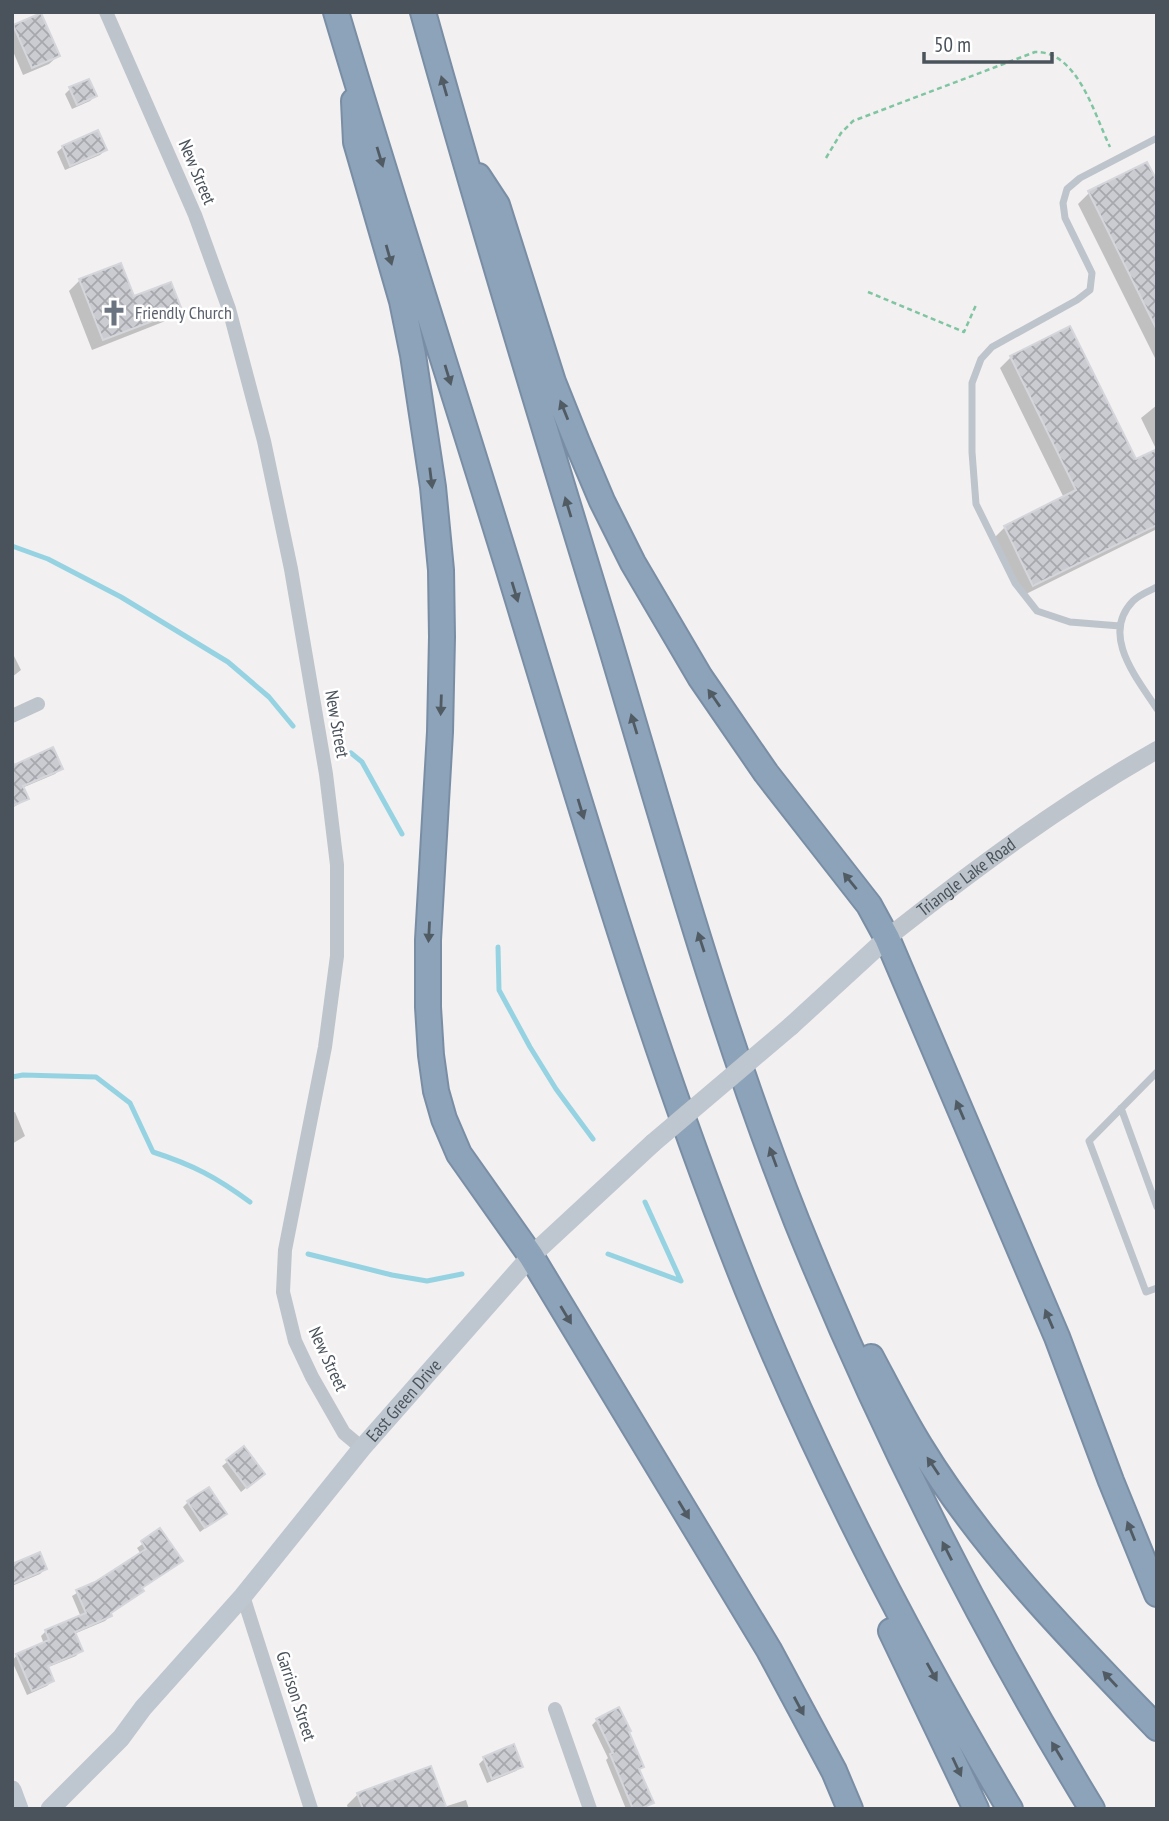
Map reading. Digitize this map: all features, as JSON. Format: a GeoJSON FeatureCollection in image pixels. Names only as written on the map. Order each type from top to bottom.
{"type":"FeatureCollection","features":[{"type":"Feature","properties":{"kind":"highway"},"geometry":{"type":"LineString","coordinates":[[335,12],[607,895],[660,1055],[719,1217],[801,1415],[911,1636],[1010,1809]]}},
{"type":"Feature","properties":{"kind":"highway"},"geometry":{"type":"LineString","coordinates":[[423,12],[462,152],[700,938],[752,1100],[797,1222],[867,1385],[946,1548],[1020,1687],[1092,1809]]}},
{"type":"Feature","properties":{"kind":"highway"},"geometry":{"type":"LineString","coordinates":[[353,69],[356,142],[398,289],[413,355],[433,487],[441,570],[440,732],[428,940],[428,1007],[436,1091],[444,1119],[459,1153],[531,1256],[769,1650],[834,1772],[850,1809]]}},
{"type":"Feature","properties":{"kind":"highway"},"geometry":{"type":"LineString","coordinates":[[462,152],[497,205],[553,382],[602,501],[633,563],[700,677],[766,773],[869,905],[887,937],[1057,1337],[1157,1594]]}},
{"type":"Feature","properties":{"kind":"highway"},"geometry":{"type":"LineString","coordinates":[[797,1222],[835,1278],[897,1408],[948,1489],[1022,1582],[1157,1728]]}},
{"type":"Feature","properties":{"kind":"highway"},"geometry":{"type":"LineString","coordinates":[[801,1415],[812,1468],[976,1809]]}},
{"type":"Feature","properties":{"kind":"main road","name":"Triangle Lake Road"},"geometry":{"type":"LineString","coordinates":[[791,1026],[887,937]]}},
{"type":"Feature","properties":{"kind":"main road","name":"East Green Drive"},"geometry":{"type":"LineString","coordinates":[[50,1809],[121,1738],[143,1708],[243,1596],[362,1448],[531,1256],[653,1143],[791,1026]]}},
{"type":"Feature","properties":{"kind":"main road"},"geometry":{"type":"LineString","coordinates":[[12,1790],[19,1809]]}},
{"type":"Feature","properties":{"kind":"street","name":"New Street"},"geometry":{"type":"LineString","coordinates":[[106,12],[195,215],[229,309],[264,442],[293,583],[326,774],[337,865],[337,956],[325,1047],[285,1250],[284,1292],[295,1341],[312,1377],[344,1433],[362,1448]]}},
{"type":"Feature","properties":{"kind":"street"},"geometry":{"type":"LineString","coordinates":[[12,716],[38,704]]}},
{"type":"Feature","properties":{"kind":"street","name":"Triangle Lake Road"},"geometry":{"type":"LineString","coordinates":[[887,937],[965,876],[1112,775],[1157,750]]}},
{"type":"Feature","properties":{"kind":"street","name":"Garrison Street"},"geometry":{"type":"LineString","coordinates":[[243,1596],[311,1809]]}},
{"type":"Feature","properties":{"kind":"street"},"geometry":{"type":"LineString","coordinates":[[555,1709],[590,1809]]}},
{"type":"Feature","properties":{"kind":"lane"},"geometry":{"type":"LineString","coordinates":[[1120,626],[1070,622],[1037,611],[1015,583],[976,504],[972,452],[972,383],[981,359],[992,347],[1077,300],[1090,290],[1092,273],[1065,218],[1063,203],[1068,189],[1080,178],[1157,138]]}},
{"type":"Feature","properties":{"kind":"lane"},"geometry":{"type":"LineString","coordinates":[[1157,587],[1135,599],[1121,617],[1119,636],[1127,661],[1157,709]]}},
{"type":"Feature","properties":{"kind":"lane"},"geometry":{"type":"LineString","coordinates":[[1157,1072],[1089,1141],[1146,1292],[1157,1288]]}},
{"type":"Feature","properties":{"kind":"lane"},"geometry":{"type":"LineString","coordinates":[[1121,1108],[1157,1207]]}},
{"type":"Feature","properties":{"kind":"path"},"geometry":{"type":"LineString","coordinates":[[826,158],[841,133],[853,121],[1028,53],[1043,51],[1059,57],[1075,73],[1115,159]]}},
{"type":"Feature","properties":{"kind":"path"},"geometry":{"type":"LineString","coordinates":[[868,292],[964,332],[976,305]]}},
{"type":"Feature","properties":{"kind":"building"},"geometry":{"type":"Polygon","coordinates":[[[41,13],[60,56],[32,68],[13,25],[41,13]]]}},
{"type":"Feature","properties":{"kind":"building"},"geometry":{"type":"Polygon","coordinates":[[[89,79],[97,96],[77,105],[69,87],[89,79]]]}},
{"type":"Feature","properties":{"kind":"building"},"geometry":{"type":"Polygon","coordinates":[[[98,130],[107,150],[70,166],[62,146],[98,130]]]}},
{"type":"Feature","properties":{"kind":"building"},"geometry":{"type":"Polygon","coordinates":[[[1147,162],[1157,181],[1157,330],[1088,191],[1147,162]]]}},
{"type":"Feature","properties":{"kind":"building"},"geometry":{"type":"Polygon","coordinates":[[[121,263],[134,296],[171,282],[182,310],[103,340],[79,279],[121,263]]]}},
{"type":"Feature","properties":{"kind":"building"},"geometry":{"type":"Polygon","coordinates":[[[1070,326],[1136,459],[1157,449],[1157,525],[1033,586],[1004,526],[1076,490],[1010,356],[1070,326]]]}},
{"type":"Feature","properties":{"kind":"building"},"geometry":{"type":"Polygon","coordinates":[[[53,747],[63,769],[23,786],[29,799],[12,806],[12,760],[14,765],[53,747]]]}},
{"type":"Feature","properties":{"kind":"building"},"geometry":{"type":"Polygon","coordinates":[[[244,1446],[265,1474],[247,1488],[226,1460],[244,1446]]]}},
{"type":"Feature","properties":{"kind":"building"},"geometry":{"type":"Polygon","coordinates":[[[209,1487],[227,1514],[205,1528],[187,1501],[209,1487]]]}},
{"type":"Feature","properties":{"kind":"building"},"geometry":{"type":"Polygon","coordinates":[[[160,1528],[183,1561],[142,1588],[144,1591],[111,1613],[112,1616],[75,1632],[83,1651],[48,1666],[54,1681],[32,1691],[16,1654],[49,1640],[45,1630],[86,1613],[76,1590],[95,1582],[146,1549],[141,1541],[160,1528]]]}},
{"type":"Feature","properties":{"kind":"building"},"geometry":{"type":"Polygon","coordinates":[[[40,1552],[47,1569],[12,1584],[12,1564],[40,1552]]]}},
{"type":"Feature","properties":{"kind":"building"},"geometry":{"type":"Polygon","coordinates":[[[619,1707],[631,1731],[629,1732],[644,1767],[639,1769],[654,1803],[639,1809],[633,1809],[610,1754],[613,1753],[596,1719],[619,1707]]]}},
{"type":"Feature","properties":{"kind":"building"},"geometry":{"type":"Polygon","coordinates":[[[514,1744],[523,1767],[492,1779],[483,1757],[514,1744]]]}},
{"type":"Feature","properties":{"kind":"building"},"geometry":{"type":"Polygon","coordinates":[[[431,1766],[447,1809],[363,1809],[357,1793],[431,1766]]]}},
{"type":"Feature","properties":{"kind":"waterway"},"geometry":{"type":"LineString","coordinates":[[12,546],[48,559],[121,597],[228,662],[269,697],[293,726]]}},
{"type":"Feature","properties":{"kind":"waterway"},"geometry":{"type":"LineString","coordinates":[[351,753],[362,762],[402,834]]}},
{"type":"Feature","properties":{"kind":"waterway"},"geometry":{"type":"LineString","coordinates":[[498,947],[499,990],[556,1089],[593,1139]]}},
{"type":"Feature","properties":{"kind":"waterway"},"geometry":{"type":"LineString","coordinates":[[12,1077],[96,1077],[130,1103],[153,1152],[204,1172],[250,1202]]}},
{"type":"Feature","properties":{"kind":"waterway"},"geometry":{"type":"LineString","coordinates":[[645,1202],[681,1281]]}},
{"type":"Feature","properties":{"kind":"waterway"},"geometry":{"type":"LineString","coordinates":[[308,1254],[427,1281],[462,1274]]}},
{"type":"Feature","properties":{"kind":"waterway"},"geometry":{"type":"LineString","coordinates":[[608,1254],[681,1281]]}},
{"type":"Feature","properties":{"kind":"place","name":"Friendly Church"},"geometry":{"type":"Point","coordinates":[114,313]}}]}
